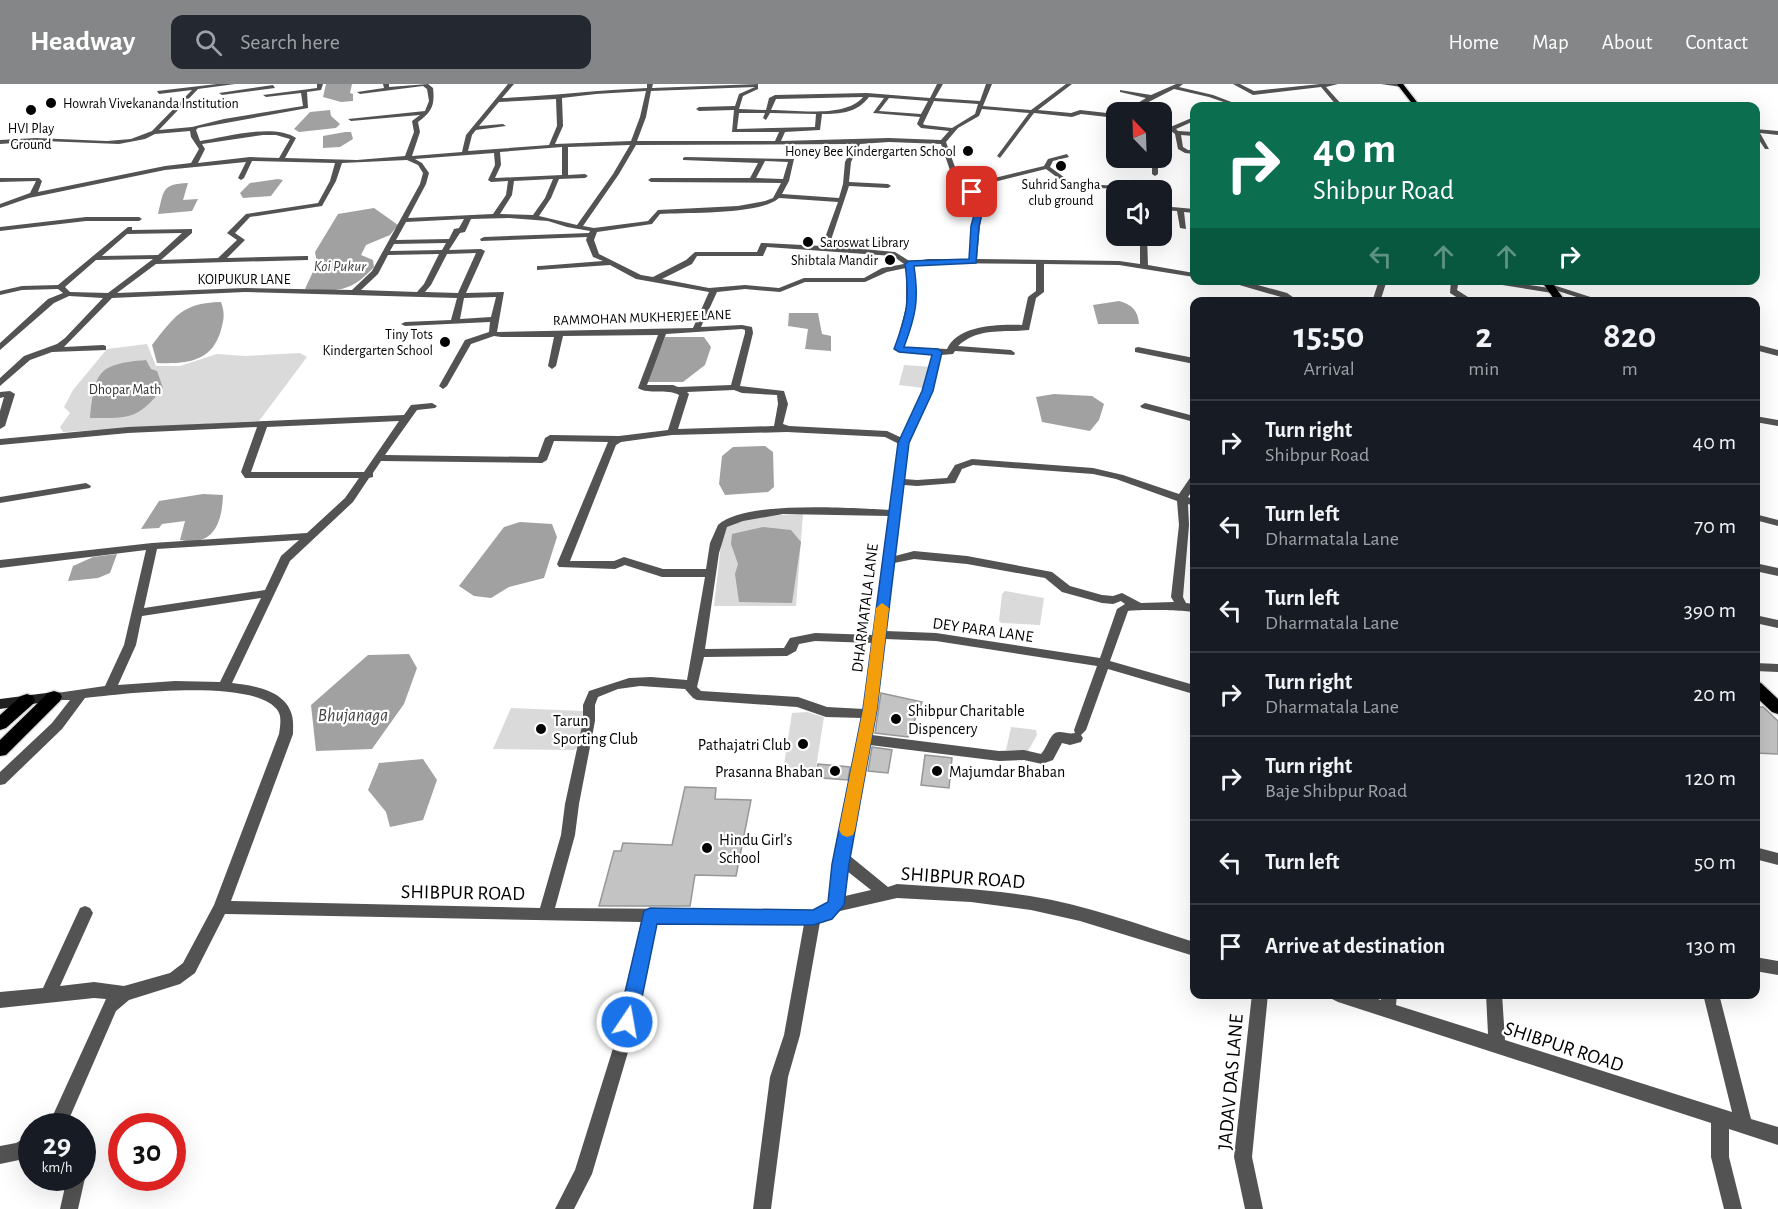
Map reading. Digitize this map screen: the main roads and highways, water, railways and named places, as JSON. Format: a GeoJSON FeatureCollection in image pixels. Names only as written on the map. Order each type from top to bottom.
{"type":"FeatureCollection","features":[{"type":"Feature","properties":{"kind":"main road"},"geometry":{"type":"LineString","coordinates":[[1401,84],[1414,102]]}},
{"type":"Feature","properties":{"kind":"main road"},"geometry":{"type":"LineString","coordinates":[[1760,692],[1778,708]]}},
{"type":"Feature","properties":{"kind":"main road"},"geometry":{"type":"LineString","coordinates":[[0,750],[54,697]]}},
{"type":"Feature","properties":{"kind":"main road"},"geometry":{"type":"LineString","coordinates":[[0,724],[27,700]]}},
{"type":"Feature","properties":{"kind":"water"},"geometry":{"type":"Polygon","coordinates":[[[326,84],[352,84],[350,93],[353,94],[353,101],[341,102],[323,97],[326,84]]]}},
{"type":"Feature","properties":{"kind":"water"},"geometry":{"type":"Polygon","coordinates":[[[330,110],[331,116],[340,124],[336,128],[299,132],[294,129],[310,112],[330,110]]]}},
{"type":"Feature","properties":{"kind":"water"},"geometry":{"type":"Polygon","coordinates":[[[351,132],[353,139],[340,147],[323,148],[323,136],[351,132]]]}},
{"type":"Feature","properties":{"kind":"water"},"geometry":{"type":"Polygon","coordinates":[[[283,180],[271,196],[243,198],[240,193],[250,183],[283,180]]]}},
{"type":"Feature","properties":{"kind":"water"},"geometry":{"type":"Polygon","coordinates":[[[188,183],[183,200],[198,199],[192,211],[158,214],[165,190],[173,185],[188,183]]]}},
{"type":"Feature","properties":{"kind":"water","name":"Koi Pukur"},"geometry":{"type":"Polygon","coordinates":[[[374,208],[398,225],[390,235],[366,245],[361,255],[373,260],[374,267],[351,286],[335,290],[305,289],[317,263],[315,252],[338,214],[374,208]]]}},
{"type":"Feature","properties":{"kind":"water"},"geometry":{"type":"Polygon","coordinates":[[[1119,301],[1134,309],[1139,324],[1098,324],[1093,305],[1119,301]]]}},
{"type":"Feature","properties":{"kind":"water"},"geometry":{"type":"Polygon","coordinates":[[[221,302],[224,313],[221,330],[217,341],[205,355],[178,363],[157,363],[152,345],[180,313],[197,305],[221,302]]]}},
{"type":"Feature","properties":{"kind":"water"},"geometry":{"type":"Polygon","coordinates":[[[789,313],[818,313],[822,334],[831,336],[831,351],[805,349],[808,329],[788,326],[789,313]]]}},
{"type":"Feature","properties":{"kind":"water"},"geometry":{"type":"Polygon","coordinates":[[[665,337],[704,337],[711,347],[705,365],[683,382],[647,382],[665,337]]]}},
{"type":"Feature","properties":{"kind":"water"},"geometry":{"type":"Polygon","coordinates":[[[146,360],[151,369],[157,371],[163,388],[154,398],[139,412],[132,415],[90,418],[94,390],[102,373],[118,364],[146,360]]]}},
{"type":"Feature","properties":{"kind":"water"},"geometry":{"type":"Polygon","coordinates":[[[1054,394],[1092,396],[1104,404],[1099,420],[1090,431],[1042,422],[1036,397],[1054,394]]]}},
{"type":"Feature","properties":{"kind":"water"},"geometry":{"type":"Polygon","coordinates":[[[765,446],[773,452],[774,487],[768,492],[725,495],[719,484],[722,456],[733,447],[765,446]]]}},
{"type":"Feature","properties":{"kind":"water"},"geometry":{"type":"Polygon","coordinates":[[[203,494],[223,495],[218,524],[208,536],[201,540],[180,540],[185,521],[162,524],[159,528],[141,529],[159,501],[203,494]]]}},
{"type":"Feature","properties":{"kind":"water"},"geometry":{"type":"Polygon","coordinates":[[[520,522],[552,524],[557,537],[544,578],[509,587],[491,598],[474,596],[459,586],[504,527],[520,522]]]}},
{"type":"Feature","properties":{"kind":"water"},"geometry":{"type":"Polygon","coordinates":[[[763,527],[791,530],[801,542],[792,603],[739,602],[735,574],[738,564],[731,544],[732,534],[763,527]]]}},
{"type":"Feature","properties":{"kind":"water"},"geometry":{"type":"Polygon","coordinates":[[[117,554],[110,573],[98,578],[68,581],[73,566],[93,557],[117,554]]]}},
{"type":"Feature","properties":{"kind":"water","name":"Bhujanaga"},"geometry":{"type":"Polygon","coordinates":[[[409,654],[417,668],[404,704],[372,749],[316,751],[311,705],[368,655],[409,654]]]}},
{"type":"Feature","properties":{"kind":"water"},"geometry":{"type":"Polygon","coordinates":[[[423,759],[437,780],[423,820],[390,827],[386,812],[368,790],[379,763],[423,759]]]}},
{"type":"Feature","properties":{"kind":"place","name":"Howrah Vivekananda Institution"},"geometry":{"type":"Point","coordinates":[51,103]}},
{"type":"Feature","properties":{"kind":"place","name":"HVI Play Ground"},"geometry":{"type":"Point","coordinates":[31,110]}},
{"type":"Feature","properties":{"kind":"place","name":"Honey Bee Kindergarten School"},"geometry":{"type":"Point","coordinates":[968,151]}},
{"type":"Feature","properties":{"kind":"place","name":"Suhrid Sangha club ground"},"geometry":{"type":"Point","coordinates":[1061,166]}},
{"type":"Feature","properties":{"kind":"place","name":"Saroswat Library"},"geometry":{"type":"Point","coordinates":[808,242]}},
{"type":"Feature","properties":{"kind":"place","name":"Shibtala Mandir"},"geometry":{"type":"Point","coordinates":[890,260]}},
{"type":"Feature","properties":{"kind":"place","name":"Tiny Tots Kindergarten School"},"geometry":{"type":"Point","coordinates":[445,342]}},
{"type":"Feature","properties":{"kind":"place","name":"Shibpur Charitable Dispencery"},"geometry":{"type":"Point","coordinates":[896,719]}},
{"type":"Feature","properties":{"kind":"place","name":"Tarun Sporting Club"},"geometry":{"type":"Point","coordinates":[541,729]}},
{"type":"Feature","properties":{"kind":"place","name":"Pathajatri Club"},"geometry":{"type":"Point","coordinates":[803,744]}},
{"type":"Feature","properties":{"kind":"place","name":"Prasanna Bhaban"},"geometry":{"type":"Point","coordinates":[835,771]}},
{"type":"Feature","properties":{"kind":"place","name":"Majumdar Bhaban"},"geometry":{"type":"Point","coordinates":[937,771]}},
{"type":"Feature","properties":{"kind":"place","name":"Hindu Girl's School"},"geometry":{"type":"Point","coordinates":[707,848]}},
{"type":"Feature","properties":{"kind":"park label","name":"Dhopar Math"},"geometry":{"type":"Point","coordinates":[125,389]}}]}
